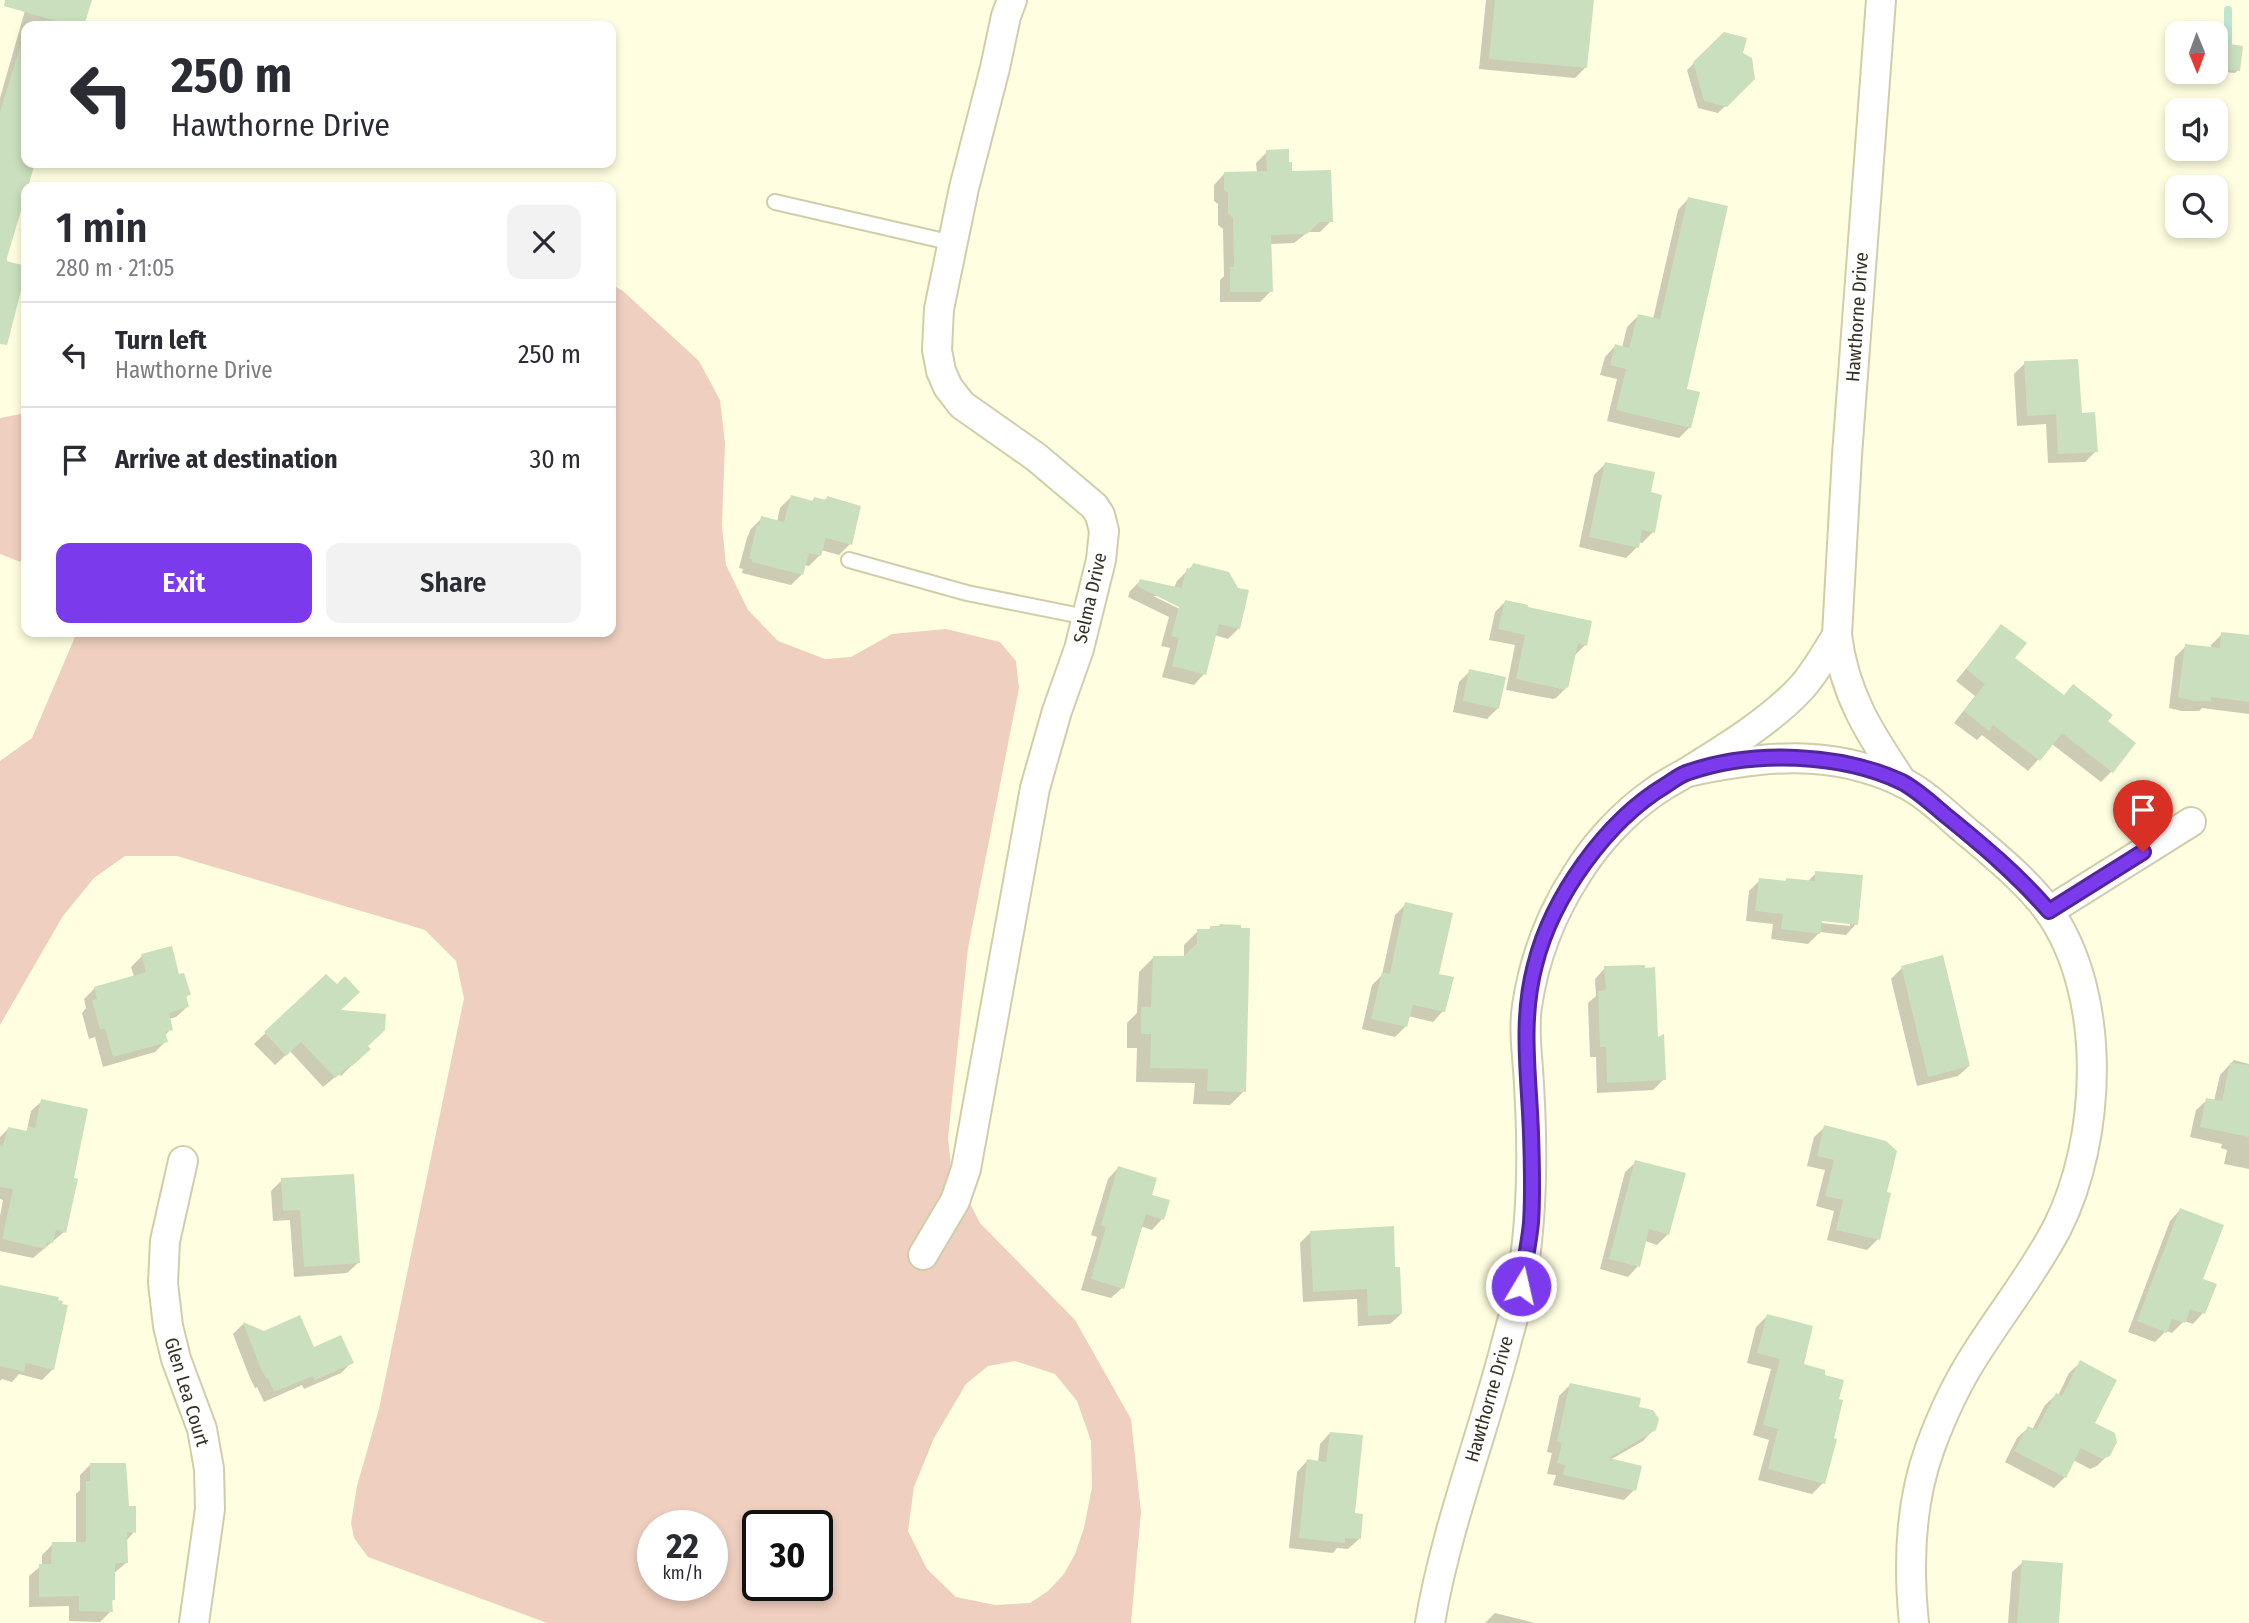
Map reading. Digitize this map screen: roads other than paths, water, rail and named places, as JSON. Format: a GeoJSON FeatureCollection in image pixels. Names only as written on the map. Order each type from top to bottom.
{"type":"FeatureCollection","features":[{"type":"Feature","properties":{"kind":"street","name":"Selma Drive"},"geometry":{"type":"LineString","coordinates":[[923,1255],[955,1200],[966,1169],[1035,788],[1057,711],[1079,649],[1101,560],[1104,531],[1100,515],[1094,506],[1036,457],[962,405],[948,387],[941,371],[937,350],[939,309],[964,188],[1012,0]]}},
{"type":"Feature","properties":{"kind":"street","name":"Hawthorne Drive"},"geometry":{"type":"LineString","coordinates":[[1881,0],[1847,455],[1837,635],[1840,664],[1850,693],[1881,751],[1903,783]]}},
{"type":"Feature","properties":{"kind":"street","name":"Hawthorne Drive"},"geometry":{"type":"LineString","coordinates":[[1430,1623],[1465,1481],[1496,1384],[1521,1286],[1531,1225],[1526,1009],[1535,963],[1552,918],[1595,848],[1622,819],[1654,792],[1752,730],[1801,688],[1837,635]]}},
{"type":"Feature","properties":{"kind":"street","name":"Hawthorne Drive"},"geometry":{"type":"LineString","coordinates":[[1688,772],[1742,761],[1780,757],[1854,764],[1903,783],[1982,845],[2049,911],[2065,942],[2085,999],[2091,1052],[2091,1086],[2089,1122],[2082,1163],[2056,1229],[1975,1355],[1953,1395],[1930,1448],[1918,1492],[1911,1548],[1914,1623]]}},
{"type":"Feature","properties":{"kind":"street"},"geometry":{"type":"LineString","coordinates":[[2049,911],[2190,822]]}},
{"type":"Feature","properties":{"kind":"street","name":"Glen Lea Court"},"geometry":{"type":"LineString","coordinates":[[183,1161],[165,1241],[163,1283],[167,1326],[201,1429],[209,1469],[210,1509],[194,1623]]}},
{"type":"Feature","properties":{"kind":"lane"},"geometry":{"type":"LineString","coordinates":[[775,202],[953,243]]}},
{"type":"Feature","properties":{"kind":"lane"},"geometry":{"type":"LineString","coordinates":[[849,560],[967,593],[1086,617]]}},
{"type":"Feature","properties":{"kind":"waterway"},"geometry":{"type":"LineString","coordinates":[[2228,10],[2228,21]]}}]}
